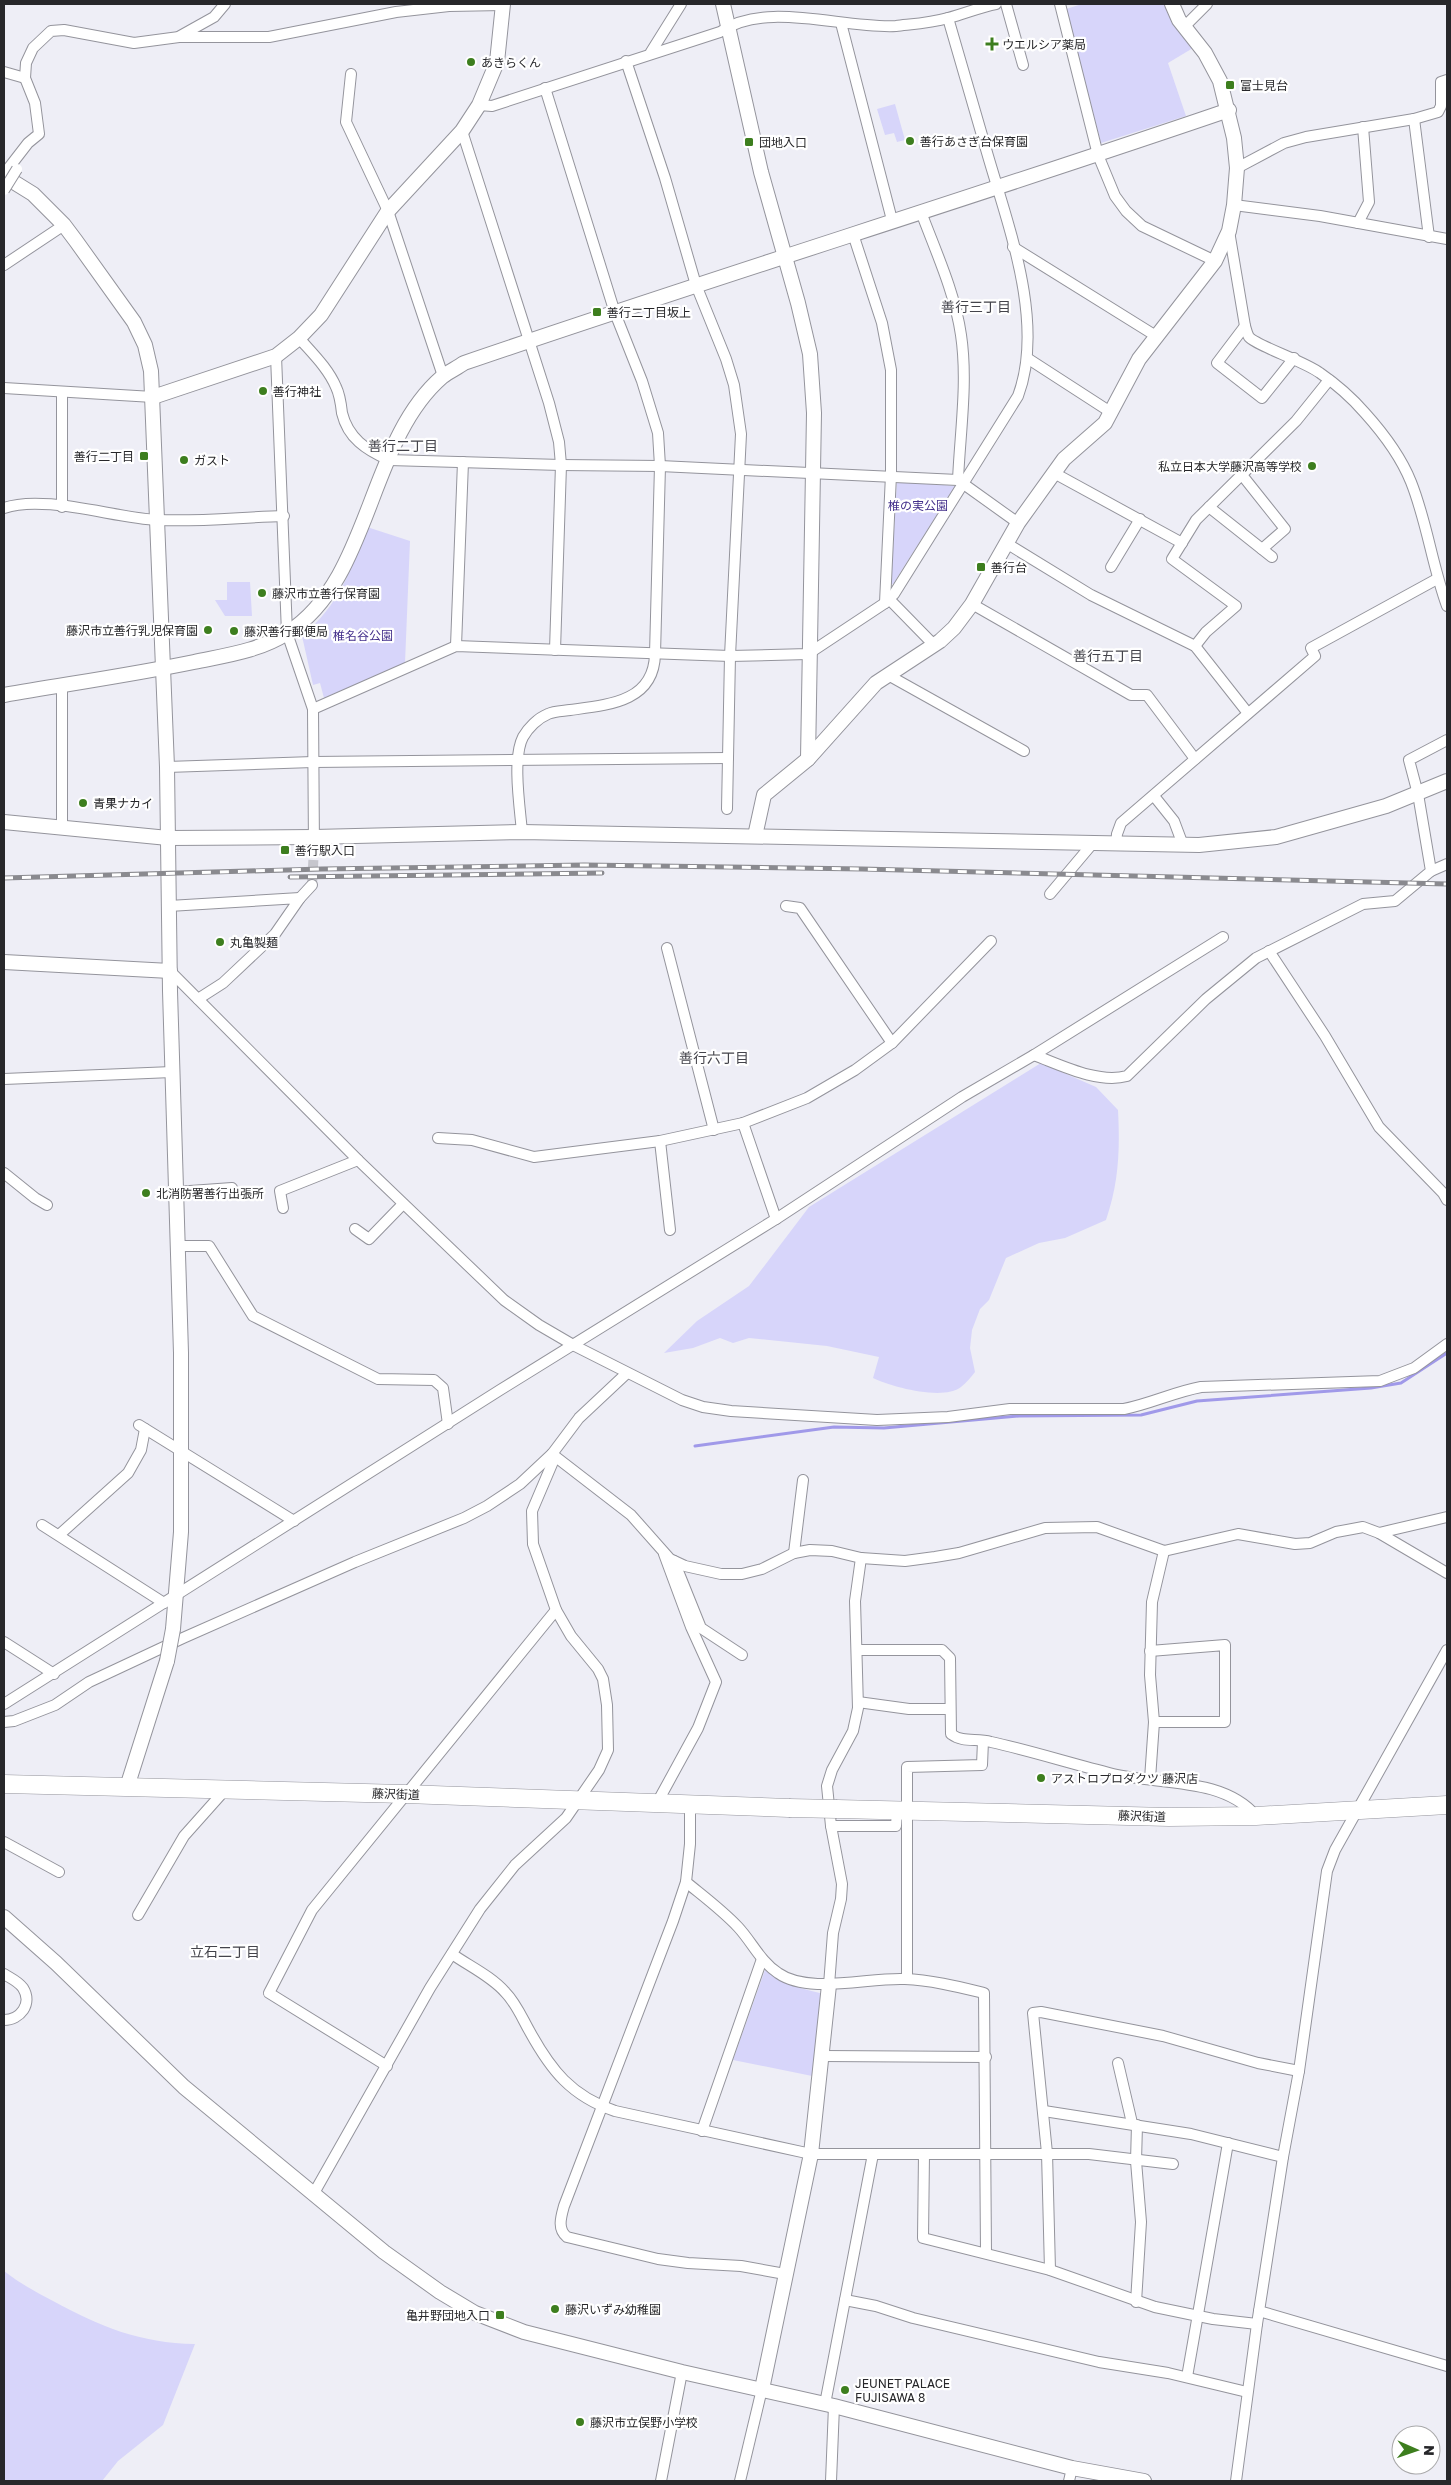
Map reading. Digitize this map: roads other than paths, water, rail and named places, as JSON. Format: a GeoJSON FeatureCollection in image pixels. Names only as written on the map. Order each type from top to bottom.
{"type":"FeatureCollection","features":[{"type":"Feature","properties":{"kind":"highway","name":"藤沢街道"},"geometry":{"type":"LineString","coordinates":[[4,1784],[406,1794],[789,1808],[1169,1816],[1256,1816],[1447,1805]]}},
{"type":"Feature","properties":{"kind":"street"},"geometry":{"type":"LineString","coordinates":[[179,37],[214,17],[225,4]]}},
{"type":"Feature","properties":{"kind":"street"},"geometry":{"type":"LineString","coordinates":[[4,388],[153,397],[276,356],[298,338],[321,315],[388,211],[462,131],[479,105],[497,62],[503,4],[415,9],[331,23],[269,37],[179,37],[134,43],[64,30],[51,31],[33,48],[26,63],[25,78],[35,103],[39,134],[28,143],[4,175],[33,194],[64,225],[134,322],[145,345],[151,371],[153,397],[167,767],[177,1246],[180,1532],[170,1599],[173,1629],[167,1661],[127,1787]]}},
{"type":"Feature","properties":{"kind":"street"},"geometry":{"type":"LineString","coordinates":[[651,52],[681,4]]}},
{"type":"Feature","properties":{"kind":"street"},"geometry":{"type":"LineString","coordinates":[[723,4],[761,172],[810,354],[814,413],[808,654],[808,760]]}},
{"type":"Feature","properties":{"kind":"street"},"geometry":{"type":"LineString","coordinates":[[479,105],[492,106],[651,52],[720,32],[737,21],[760,18],[894,26],[948,18],[996,4]]}},
{"type":"Feature","properties":{"kind":"street"},"geometry":{"type":"LineString","coordinates":[[1006,4],[1023,65]]}},
{"type":"Feature","properties":{"kind":"street"},"geometry":{"type":"LineString","coordinates":[[1060,4],[1098,155],[1115,196],[1142,226],[1215,261]]}},
{"type":"Feature","properties":{"kind":"street"},"geometry":{"type":"LineString","coordinates":[[755,836],[764,795],[808,760],[863,695],[888,675],[934,645],[954,628],[972,604],[1018,523],[1054,473],[1076,447],[1105,423],[1139,359],[1215,261],[1229,231],[1234,205],[1237,168],[1229,110],[1220,81],[1205,53],[1184,27],[1172,4]]}},
{"type":"Feature","properties":{"kind":"street"},"geometry":{"type":"LineString","coordinates":[[1184,27],[1207,4]]}},
{"type":"Feature","properties":{"kind":"street"},"geometry":{"type":"LineString","coordinates":[[312,709],[456,646],[730,656],[808,654],[887,601],[961,482],[1018,396],[1024,380],[1027,358],[1027,318],[1013,247],[948,18]]}},
{"type":"Feature","properties":{"kind":"street"},"geometry":{"type":"LineString","coordinates":[[841,23],[892,220]]}},
{"type":"Feature","properties":{"kind":"street"},"geometry":{"type":"LineString","coordinates":[[626,61],[665,178],[696,285],[726,359],[734,385],[741,434],[730,656],[727,809]]}},
{"type":"Feature","properties":{"kind":"street"},"geometry":{"type":"LineString","coordinates":[[4,72],[25,78]]}},
{"type":"Feature","properties":{"kind":"street"},"geometry":{"type":"LineString","coordinates":[[351,74],[346,122],[388,211],[443,376]]}},
{"type":"Feature","properties":{"kind":"street"},"geometry":{"type":"LineString","coordinates":[[1237,168],[1284,143],[1306,137],[1414,119],[1438,112],[1441,106],[1441,82],[1447,80]]}},
{"type":"Feature","properties":{"kind":"street"},"geometry":{"type":"LineString","coordinates":[[522,832],[518,759],[522,739],[528,730],[548,714],[609,705],[626,700],[653,672],[655,654],[660,466],[658,434],[651,408],[615,313],[545,88]]}},
{"type":"Feature","properties":{"kind":"street"},"geometry":{"type":"LineString","coordinates":[[4,695],[164,668],[252,650],[287,633],[309,617],[330,591],[415,406],[443,376],[464,364],[696,285],[997,186],[1098,155],[1229,110]]}},
{"type":"Feature","properties":{"kind":"street"},"geometry":{"type":"LineString","coordinates":[[1414,119],[1429,236]]}},
{"type":"Feature","properties":{"kind":"street"},"geometry":{"type":"LineString","coordinates":[[1358,223],[1369,202],[1363,127]]}},
{"type":"Feature","properties":{"kind":"street"},"geometry":{"type":"LineString","coordinates":[[462,131],[530,341],[559,442],[561,465],[556,650]]}},
{"type":"Feature","properties":{"kind":"street"},"geometry":{"type":"LineString","coordinates":[[4,190],[17,169]]}},
{"type":"Feature","properties":{"kind":"street"},"geometry":{"type":"LineString","coordinates":[[1234,205],[1358,223],[1447,239]]}},
{"type":"Feature","properties":{"kind":"street"},"geometry":{"type":"LineString","coordinates":[[921,212],[943,270],[961,335],[963,363],[961,482]]}},
{"type":"Feature","properties":{"kind":"street"},"geometry":{"type":"LineString","coordinates":[[4,265],[64,225]]}},
{"type":"Feature","properties":{"kind":"street"},"geometry":{"type":"LineString","coordinates":[[1229,231],[1245,326],[1249,336],[1257,342],[1294,358],[1329,380],[1364,412],[1401,461],[1411,481],[1420,507],[1437,579],[1447,606]]}},
{"type":"Feature","properties":{"kind":"street"},"geometry":{"type":"LineString","coordinates":[[853,234],[882,323],[889,354],[892,397],[887,601],[934,645]]}},
{"type":"Feature","properties":{"kind":"street"},"geometry":{"type":"LineString","coordinates":[[1013,247],[1156,336]]}},
{"type":"Feature","properties":{"kind":"street"},"geometry":{"type":"LineString","coordinates":[[1245,326],[1217,363],[1262,398],[1294,358]]}},
{"type":"Feature","properties":{"kind":"street"},"geometry":{"type":"LineString","coordinates":[[298,338],[330,374],[337,388],[347,427],[353,437],[360,445],[389,460],[740,469],[891,475],[961,482],[1018,523]]}},
{"type":"Feature","properties":{"kind":"street"},"geometry":{"type":"LineString","coordinates":[[276,356],[284,516],[287,633],[312,709],[314,843]]}},
{"type":"Feature","properties":{"kind":"street"},"geometry":{"type":"LineString","coordinates":[[1027,358],[1112,413]]}},
{"type":"Feature","properties":{"kind":"street"},"geometry":{"type":"LineString","coordinates":[[1196,646],[1206,632],[1236,606],[1172,560],[1196,520],[1296,421],[1329,380]]}},
{"type":"Feature","properties":{"kind":"street"},"geometry":{"type":"LineString","coordinates":[[62,392],[62,507]]}},
{"type":"Feature","properties":{"kind":"street"},"geometry":{"type":"LineString","coordinates":[[456,646],[463,462]]}},
{"type":"Feature","properties":{"kind":"street"},"geometry":{"type":"LineString","coordinates":[[1054,473],[1182,543]]}},
{"type":"Feature","properties":{"kind":"street"},"geometry":{"type":"LineString","coordinates":[[1242,475],[1285,529],[1262,549]]}},
{"type":"Feature","properties":{"kind":"street"},"geometry":{"type":"LineString","coordinates":[[4,508],[15,504],[62,507],[158,520],[284,516]]}},
{"type":"Feature","properties":{"kind":"street"},"geometry":{"type":"LineString","coordinates":[[1209,507],[1272,557]]}},
{"type":"Feature","properties":{"kind":"street"},"geometry":{"type":"LineString","coordinates":[[1110,567],[1140,519]]}},
{"type":"Feature","properties":{"kind":"street"},"geometry":{"type":"LineString","coordinates":[[1006,543],[1091,595],[1196,646],[1247,712]]}},
{"type":"Feature","properties":{"kind":"street"},"geometry":{"type":"LineString","coordinates":[[1116,844],[1121,823],[1196,759],[1247,712],[1315,656],[1311,648],[1437,579]]}},
{"type":"Feature","properties":{"kind":"street"},"geometry":{"type":"LineString","coordinates":[[972,604],[1131,695],[1147,695],[1196,759]]}},
{"type":"Feature","properties":{"kind":"street"},"geometry":{"type":"LineString","coordinates":[[888,675],[1024,751]]}},
{"type":"Feature","properties":{"kind":"street"},"geometry":{"type":"LineString","coordinates":[[62,685],[62,828]]}},
{"type":"Feature","properties":{"kind":"street"},"geometry":{"type":"LineString","coordinates":[[1431,871],[1418,794],[1409,760],[1447,740]]}},
{"type":"Feature","properties":{"kind":"street"},"geometry":{"type":"LineString","coordinates":[[167,767],[313,762],[728,758]]}},
{"type":"Feature","properties":{"kind":"street"},"geometry":{"type":"LineString","coordinates":[[4,822],[168,838],[314,843],[522,832],[1183,845],[1276,837],[1386,806],[1447,781]]}},
{"type":"Feature","properties":{"kind":"street"},"geometry":{"type":"LineString","coordinates":[[1154,796],[1174,821],[1183,845]]}},
{"type":"Feature","properties":{"kind":"street"},"geometry":{"type":"LineString","coordinates":[[1050,894],[1092,843]]}},
{"type":"Feature","properties":{"kind":"street"},"geometry":{"type":"LineString","coordinates":[[1034,1056],[1102,1076],[1117,1078],[1126,1076],[1206,999],[1256,958],[1363,904],[1395,901],[1431,871],[1447,864]]}},
{"type":"Feature","properties":{"kind":"street"},"geometry":{"type":"LineString","coordinates":[[198,999],[223,983],[275,934],[300,898],[312,885]]}},
{"type":"Feature","properties":{"kind":"street"},"geometry":{"type":"LineString","coordinates":[[169,906],[300,898]]}},
{"type":"Feature","properties":{"kind":"street"},"geometry":{"type":"LineString","coordinates":[[786,906],[800,908],[892,1043]]}},
{"type":"Feature","properties":{"kind":"street"},"geometry":{"type":"LineString","coordinates":[[4,1704],[776,1219],[962,1097],[1034,1056],[1223,937]]}},
{"type":"Feature","properties":{"kind":"street"},"geometry":{"type":"LineString","coordinates":[[438,1138],[472,1140],[534,1157],[660,1141],[743,1124],[807,1098],[855,1070],[892,1043],[991,941]]}},
{"type":"Feature","properties":{"kind":"street"},"geometry":{"type":"LineString","coordinates":[[668,948],[714,1130]]}},
{"type":"Feature","properties":{"kind":"street"},"geometry":{"type":"LineString","coordinates":[[1269,951],[1325,1036],[1379,1127],[1443,1193],[1447,1200]]}},
{"type":"Feature","properties":{"kind":"street"},"geometry":{"type":"LineString","coordinates":[[4,962],[170,972],[358,1160],[504,1300],[539,1325],[627,1374],[682,1400],[704,1407],[772,1415],[910,1419],[1018,1409],[1124,1409],[1141,1406],[1180,1391],[1201,1387],[1380,1380],[1414,1368],[1447,1344]]}},
{"type":"Feature","properties":{"kind":"street"},"geometry":{"type":"LineString","coordinates":[[4,1079],[172,1072]]}},
{"type":"Feature","properties":{"kind":"street"},"geometry":{"type":"LineString","coordinates":[[743,1124],[776,1219]]}},
{"type":"Feature","properties":{"kind":"street"},"geometry":{"type":"LineString","coordinates":[[660,1141],[670,1230]]}},
{"type":"Feature","properties":{"kind":"street"},"geometry":{"type":"LineString","coordinates":[[283,1208],[280,1190],[358,1160]]}},
{"type":"Feature","properties":{"kind":"street"},"geometry":{"type":"LineString","coordinates":[[4,1172],[35,1198],[47,1205]]}},
{"type":"Feature","properties":{"kind":"street"},"geometry":{"type":"LineString","coordinates":[[176,1192],[232,1188]]}},
{"type":"Feature","properties":{"kind":"street"},"geometry":{"type":"LineString","coordinates":[[356,1229],[369,1240],[403,1204]]}},
{"type":"Feature","properties":{"kind":"street"},"geometry":{"type":"LineString","coordinates":[[177,1246],[209,1246],[253,1316],[378,1379],[434,1380],[443,1388],[448,1424]]}},
{"type":"Feature","properties":{"kind":"street"},"geometry":{"type":"LineString","coordinates":[[314,2193],[480,1909],[525,1854],[566,1818],[598,1770],[608,1750],[606,1690],[598,1669],[571,1636],[556,1610],[533,1544],[531,1524],[535,1500],[554,1455],[579,1418],[627,1374]]}},
{"type":"Feature","properties":{"kind":"street"},"geometry":{"type":"LineString","coordinates":[[59,1535],[128,1473],[141,1450],[142,1427],[294,1521]]}},
{"type":"Feature","properties":{"kind":"street"},"geometry":{"type":"LineString","coordinates":[[554,1455],[631,1515],[663,1553],[674,1561],[685,1566],[721,1574],[742,1574],[762,1569],[794,1553],[810,1550],[832,1551],[861,1558],[905,1561],[935,1558],[1045,1528],[1097,1528],[1164,1551],[1238,1534],[1294,1544],[1310,1543],[1336,1532],[1363,1527],[1379,1533],[1447,1574]]}},
{"type":"Feature","properties":{"kind":"street"},"geometry":{"type":"LineString","coordinates":[[4,1722],[14,1722],[55,1705],[89,1682],[174,1642],[355,1562],[464,1518],[487,1506],[520,1484],[554,1455]]}},
{"type":"Feature","properties":{"kind":"street"},"geometry":{"type":"LineString","coordinates":[[794,1553],[803,1480]]}},
{"type":"Feature","properties":{"kind":"street"},"geometry":{"type":"LineString","coordinates":[[1379,1533],[1447,1517]]}},
{"type":"Feature","properties":{"kind":"street"},"geometry":{"type":"LineString","coordinates":[[42,1525],[170,1599]]}},
{"type":"Feature","properties":{"kind":"street"},"geometry":{"type":"LineString","coordinates":[[1150,1779],[1154,1722],[1150,1651],[1152,1602],[1164,1551]]}},
{"type":"Feature","properties":{"kind":"street"},"geometry":{"type":"LineString","coordinates":[[657,1803],[698,1728],[716,1682],[691,1627],[663,1553]]}},
{"type":"Feature","properties":{"kind":"street"},"geometry":{"type":"LineString","coordinates":[[740,2481],[762,2389],[811,2154],[823,2056],[833,1933],[841,1899],[842,1884],[831,1826],[828,1786],[832,1770],[854,1731],[858,1702],[855,1601],[861,1558]]}},
{"type":"Feature","properties":{"kind":"street"},"geometry":{"type":"LineString","coordinates":[[674,1561],[701,1628],[742,1655]]}},
{"type":"Feature","properties":{"kind":"street"},"geometry":{"type":"LineString","coordinates":[[387,2066],[269,1994],[312,1910],[556,1610]]}},
{"type":"Feature","properties":{"kind":"street"},"geometry":{"type":"LineString","coordinates":[[4,1642],[54,1674]]}},
{"type":"Feature","properties":{"kind":"street"},"geometry":{"type":"LineString","coordinates":[[1150,1651],[1225,1645],[1224,1722],[1154,1722]]}},
{"type":"Feature","properties":{"kind":"street"},"geometry":{"type":"LineString","coordinates":[[857,1650],[942,1650],[950,1658],[951,1734],[959,1740],[983,1740],[1115,1774],[1220,1792],[1245,1803],[1256,1816]]}},
{"type":"Feature","properties":{"kind":"street"},"geometry":{"type":"LineString","coordinates":[[1236,2481],[1257,2324],[1283,2157],[1299,2071],[1327,1871],[1335,1850],[1356,1811],[1447,1650]]}},
{"type":"Feature","properties":{"kind":"street"},"geometry":{"type":"LineString","coordinates":[[858,1702],[909,1709],[950,1709]]}},
{"type":"Feature","properties":{"kind":"street"},"geometry":{"type":"LineString","coordinates":[[831,1826],[896,1826],[901,1810],[907,1767],[982,1765],[983,1740]]}},
{"type":"Feature","properties":{"kind":"street"},"geometry":{"type":"LineString","coordinates":[[138,1915],[184,1836],[225,1790]]}},
{"type":"Feature","properties":{"kind":"street"},"geometry":{"type":"LineString","coordinates":[[690,1804],[690,1844],[686,1882],[673,1921],[564,2206],[561,2218],[563,2234],[567,2237],[658,2259],[741,2266],[785,2274]]}},
{"type":"Feature","properties":{"kind":"street"},"geometry":{"type":"LineString","coordinates":[[901,1810],[906,1979]]}},
{"type":"Feature","properties":{"kind":"street"},"geometry":{"type":"LineString","coordinates":[[4,1842],[59,1872]]}},
{"type":"Feature","properties":{"kind":"street"},"geometry":{"type":"LineString","coordinates":[[686,1882],[729,1918],[762,1959],[786,1978],[828,1985],[882,1979],[906,1979],[984,1993],[986,2057],[986,2253]]}},
{"type":"Feature","properties":{"kind":"street"},"geometry":{"type":"LineString","coordinates":[[4,1917],[56,1963],[184,2087],[384,2252],[440,2292],[475,2312],[524,2332],[682,2372],[830,2405],[1070,2475],[1144,2481]]}},
{"type":"Feature","properties":{"kind":"street"},"geometry":{"type":"LineString","coordinates":[[452,1954],[494,1982],[506,1993],[555,2073],[565,2083],[602,2107],[811,2154],[1090,2154],[1173,2164]]}},
{"type":"Feature","properties":{"kind":"street"},"geometry":{"type":"LineString","coordinates":[[702,2131],[762,1959]]}},
{"type":"Feature","properties":{"kind":"street"},"geometry":{"type":"LineString","coordinates":[[4,1974],[21,1986],[26,1994],[26,2000],[20,2016],[13,2020],[4,2020]]}},
{"type":"Feature","properties":{"kind":"street"},"geometry":{"type":"LineString","coordinates":[[1050,2270],[1047,2153],[1033,2014],[1041,2012],[1163,2036],[1258,2063],[1299,2071]]}},
{"type":"Feature","properties":{"kind":"street"},"geometry":{"type":"LineString","coordinates":[[823,2056],[986,2057]]}},
{"type":"Feature","properties":{"kind":"street"},"geometry":{"type":"LineString","coordinates":[[1118,2063],[1135,2124],[1141,2222],[1136,2302]]}},
{"type":"Feature","properties":{"kind":"street"},"geometry":{"type":"LineString","coordinates":[[1044,2111],[1135,2124],[1228,2143],[1283,2157]]}},
{"type":"Feature","properties":{"kind":"street"},"geometry":{"type":"LineString","coordinates":[[1187,2377],[1196,2315],[1228,2143]]}},
{"type":"Feature","properties":{"kind":"street"},"geometry":{"type":"LineString","coordinates":[[831,2481],[830,2405],[845,2300],[873,2154]]}},
{"type":"Feature","properties":{"kind":"street"},"geometry":{"type":"LineString","coordinates":[[924,2154],[923,2238],[1050,2270],[1136,2302],[1196,2315],[1257,2324]]}},
{"type":"Feature","properties":{"kind":"street"},"geometry":{"type":"LineString","coordinates":[[845,2300],[876,2306],[968,2332],[1099,2362],[1187,2377],[1247,2392]]}},
{"type":"Feature","properties":{"kind":"street"},"geometry":{"type":"LineString","coordinates":[[1259,2311],[1447,2366]]}},
{"type":"Feature","properties":{"kind":"street"},"geometry":{"type":"LineString","coordinates":[[661,2481],[682,2372]]}},
{"type":"Feature","properties":{"kind":"waterway"},"geometry":{"type":"LineString","coordinates":[[695,1446],[834,1427],[884,1428],[1019,1416],[1141,1415],[1197,1401],[1371,1388],[1401,1383],[1447,1353]]}},
{"type":"Feature","properties":{"kind":"tunnel"},"geometry":{"type":"LineString","coordinates":[[312,885],[314,849]]}},
{"type":"Feature","properties":{"kind":"railway"},"geometry":{"type":"LineString","coordinates":[[4,878],[322,869],[584,865],[862,869],[1447,884]]}},
{"type":"Feature","properties":{"kind":"railway"},"geometry":{"type":"LineString","coordinates":[[290,877],[602,873]]}},
{"type":"Feature","properties":{"kind":"place","name":"ウエルシア薬局"},"geometry":{"type":"Point","coordinates":[992,44]}},
{"type":"Feature","properties":{"kind":"place","name":"あきらくん"},"geometry":{"type":"Point","coordinates":[471,62]}},
{"type":"Feature","properties":{"kind":"place","name":"富士見台"},"geometry":{"type":"Point","coordinates":[1230,85]}},
{"type":"Feature","properties":{"kind":"place","name":"善行あさぎ台保育園"},"geometry":{"type":"Point","coordinates":[910,141]}},
{"type":"Feature","properties":{"kind":"place","name":"団地入口"},"geometry":{"type":"Point","coordinates":[749,142]}},
{"type":"Feature","properties":{"kind":"place","name":"善行二丁目坂上"},"geometry":{"type":"Point","coordinates":[597,312]}},
{"type":"Feature","properties":{"kind":"place","name":"善行神社"},"geometry":{"type":"Point","coordinates":[263,391]}},
{"type":"Feature","properties":{"kind":"place","name":"善行二丁目"},"geometry":{"type":"Point","coordinates":[144,456]}},
{"type":"Feature","properties":{"kind":"place","name":"ガスト"},"geometry":{"type":"Point","coordinates":[184,460]}},
{"type":"Feature","properties":{"kind":"place","name":"私立日本大学藤沢高等学校"},"geometry":{"type":"Point","coordinates":[1312,466]}},
{"type":"Feature","properties":{"kind":"place","name":"善行台"},"geometry":{"type":"Point","coordinates":[981,567]}},
{"type":"Feature","properties":{"kind":"place","name":"藤沢市立善行保育園"},"geometry":{"type":"Point","coordinates":[262,593]}},
{"type":"Feature","properties":{"kind":"place","name":"藤沢市立善行乳児保育園"},"geometry":{"type":"Point","coordinates":[208,630]}},
{"type":"Feature","properties":{"kind":"place","name":"藤沢善行郵便局"},"geometry":{"type":"Point","coordinates":[234,631]}},
{"type":"Feature","properties":{"kind":"place","name":"青果ナカイ"},"geometry":{"type":"Point","coordinates":[83,803]}},
{"type":"Feature","properties":{"kind":"place","name":"善行駅入口"},"geometry":{"type":"Point","coordinates":[285,850]}},
{"type":"Feature","properties":{"kind":"place","name":"丸亀製麺"},"geometry":{"type":"Point","coordinates":[220,942]}},
{"type":"Feature","properties":{"kind":"place","name":"北消防署善行出張所"},"geometry":{"type":"Point","coordinates":[146,1193]}},
{"type":"Feature","properties":{"kind":"place","name":"アストロプロダクツ 藤沢店"},"geometry":{"type":"Point","coordinates":[1041,1778]}},
{"type":"Feature","properties":{"kind":"place","name":"藤沢いずみ幼稚園"},"geometry":{"type":"Point","coordinates":[555,2309]}},
{"type":"Feature","properties":{"kind":"place","name":"亀井野団地入口"},"geometry":{"type":"Point","coordinates":[500,2315]}},
{"type":"Feature","properties":{"kind":"place","name":"JEUNET PALACE FUJISAWA 8"},"geometry":{"type":"Point","coordinates":[845,2390]}},
{"type":"Feature","properties":{"kind":"place","name":"藤沢市立俣野小学校"},"geometry":{"type":"Point","coordinates":[580,2422]}},
{"type":"Feature","properties":{"kind":"district","name":"善行三丁目"},"geometry":{"type":"Point","coordinates":[976,306]}},
{"type":"Feature","properties":{"kind":"district","name":"善行二丁目"},"geometry":{"type":"Point","coordinates":[403,445]}},
{"type":"Feature","properties":{"kind":"district","name":"善行五丁目"},"geometry":{"type":"Point","coordinates":[1108,655]}},
{"type":"Feature","properties":{"kind":"district","name":"善行六丁目"},"geometry":{"type":"Point","coordinates":[714,1057]}},
{"type":"Feature","properties":{"kind":"district","name":"立石二丁目"},"geometry":{"type":"Point","coordinates":[225,1951]}},
{"type":"Feature","properties":{"kind":"park label","name":"椎の実公園"},"geometry":{"type":"Point","coordinates":[918,505]}},
{"type":"Feature","properties":{"kind":"park label","name":"椎名谷公園"},"geometry":{"type":"Point","coordinates":[363,635]}}]}
